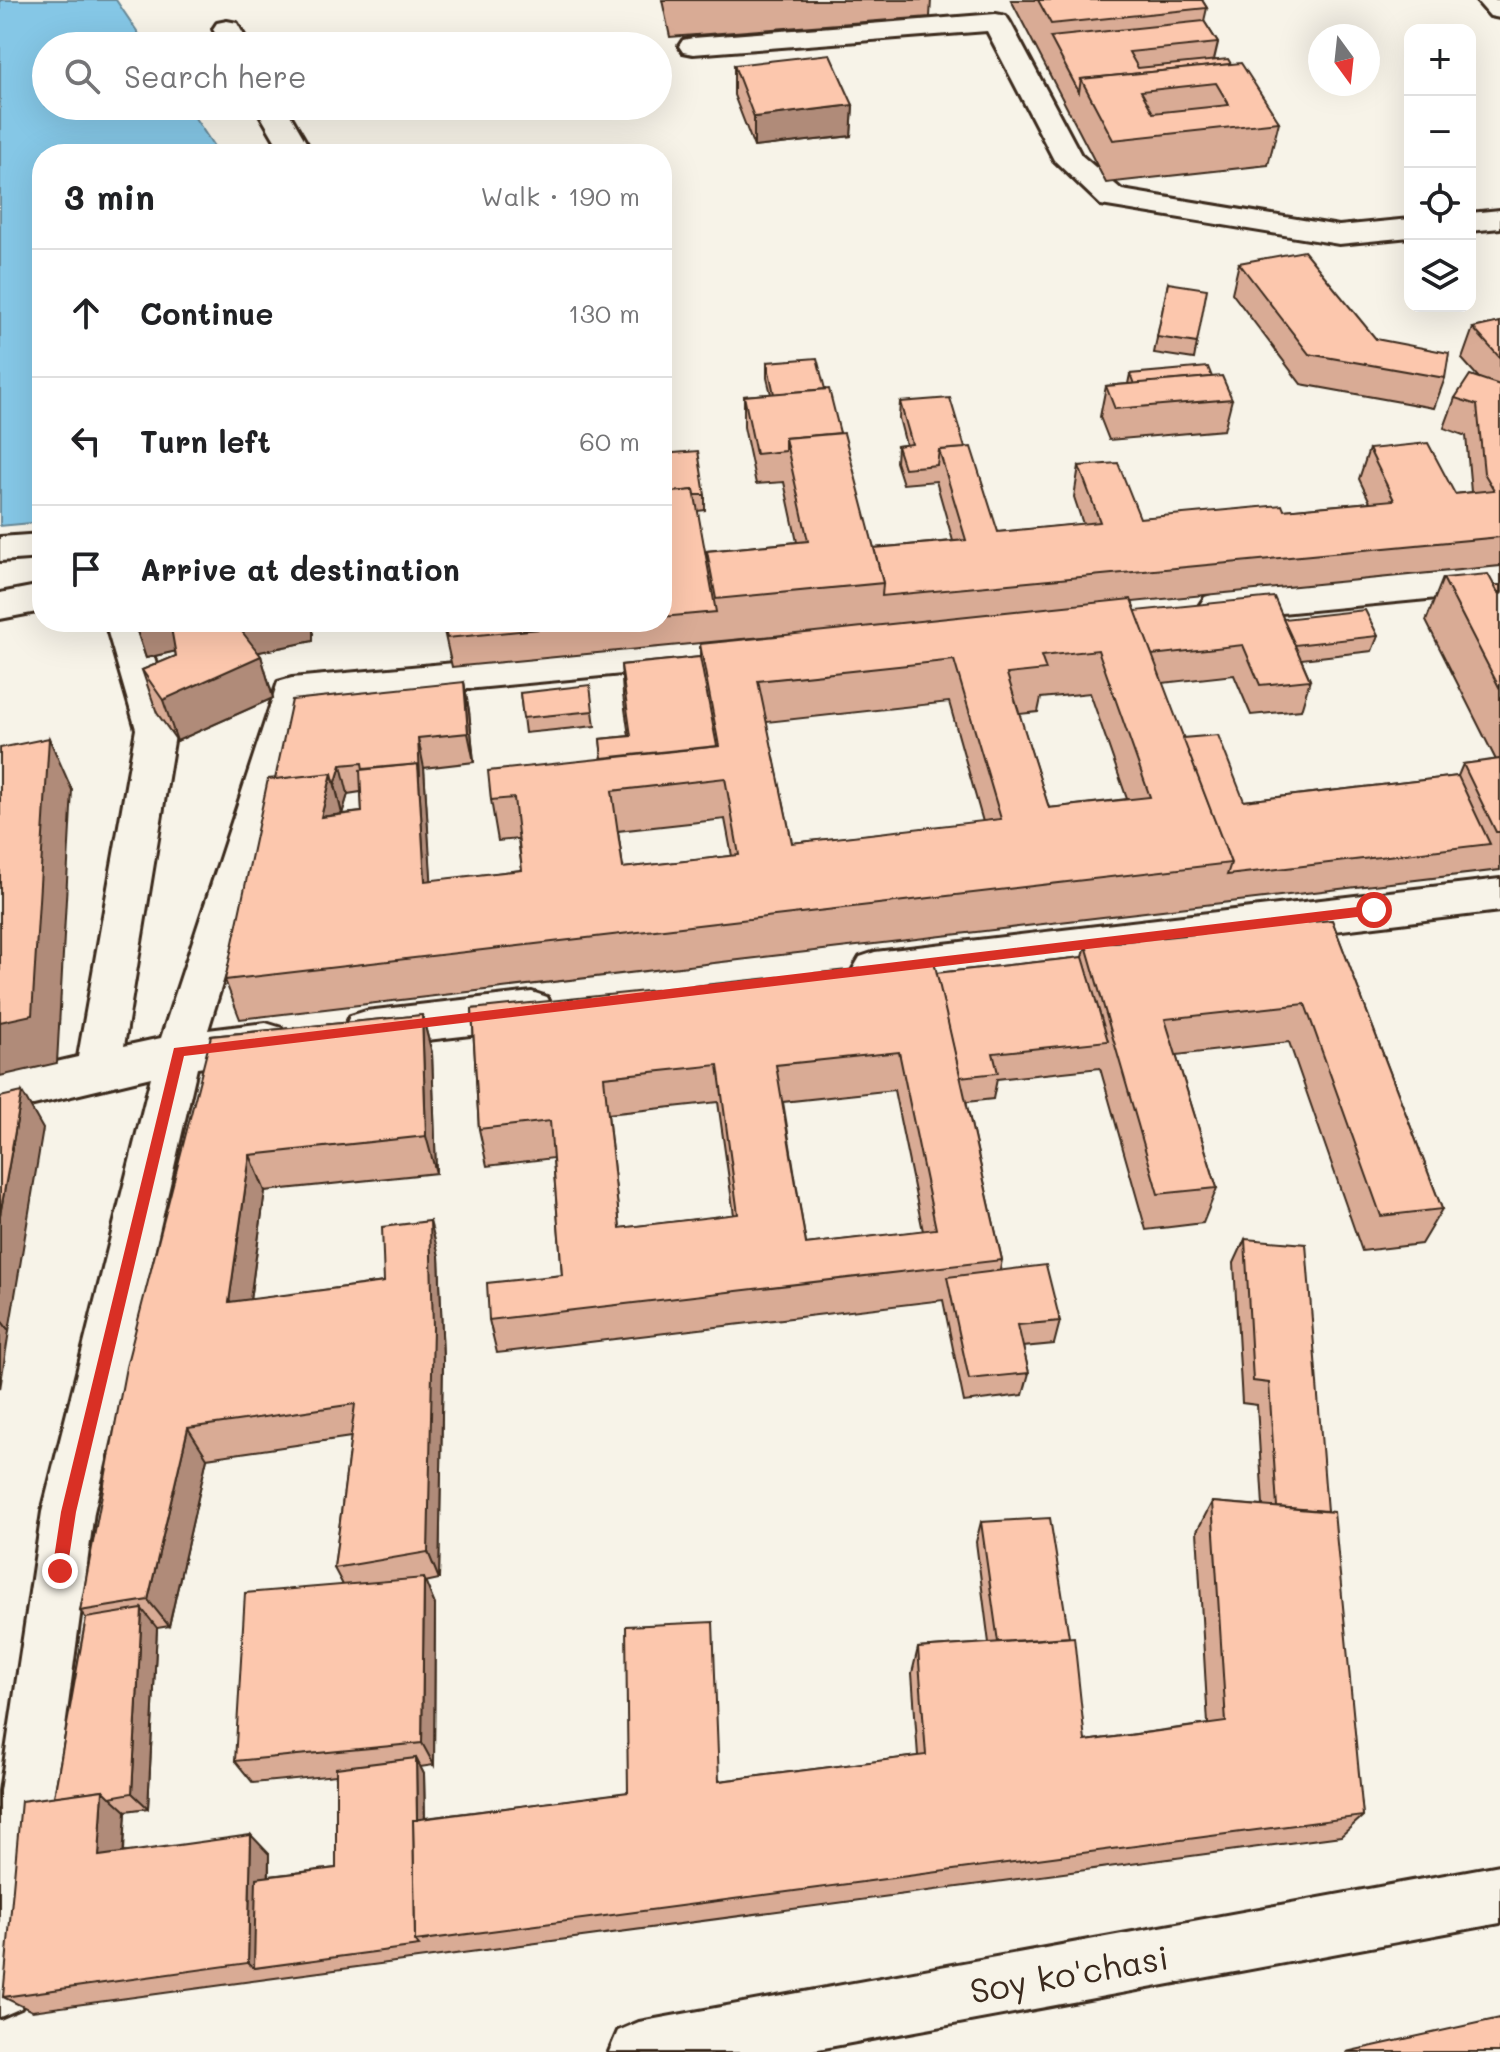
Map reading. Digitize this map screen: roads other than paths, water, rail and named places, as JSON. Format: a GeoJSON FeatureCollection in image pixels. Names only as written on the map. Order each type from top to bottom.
{"type":"FeatureCollection","features":[{"type":"Feature","properties":{"kind":"street"},"geometry":{"type":"LineString","coordinates":[[1490,0],[1500,10]]}},
{"type":"Feature","properties":{"kind":"street"},"geometry":{"type":"LineString","coordinates":[[693,46],[990,11],[1069,160],[1112,198],[1339,235],[1404,229]]}},
{"type":"Feature","properties":{"kind":"street"},"geometry":{"type":"LineString","coordinates":[[278,120],[292,144]]}},
{"type":"Feature","properties":{"kind":"street"},"geometry":{"type":"LineString","coordinates":[[1476,221],[1500,219]]}},
{"type":"Feature","properties":{"kind":"street"},"geometry":{"type":"LineString","coordinates":[[0,549],[32,547]]}},
{"type":"Feature","properties":{"kind":"street"},"geometry":{"type":"LineString","coordinates":[[1182,609],[1500,579]]}},
{"type":"Feature","properties":{"kind":"street"},"geometry":{"type":"LineString","coordinates":[[0,606],[32,600]]}},
{"type":"Feature","properties":{"kind":"street"},"geometry":{"type":"LineString","coordinates":[[98,1069],[156,729],[127,632]]}},
{"type":"Feature","properties":{"kind":"street"},"geometry":{"type":"LineString","coordinates":[[0,1987],[68,1512],[179,1052],[292,692],[801,645]]}},
{"type":"Feature","properties":{"kind":"street"},"geometry":{"type":"LineString","coordinates":[[839,973],[1500,895]]}},
{"type":"Feature","properties":{"kind":"street"},"geometry":{"type":"LineString","coordinates":[[0,1094],[179,1052],[572,1005]]}},
{"type":"Feature","properties":{"kind":"street","name":"Soy ko'chasi"},"geometry":{"type":"LineString","coordinates":[[639,2052],[1500,1894]]}},
{"type":"Feature","properties":{"kind":"water"},"geometry":{"type":"Polygon","coordinates":[[[0,0],[116,0],[138,32],[32,32],[32,120],[196,120],[212,144],[32,144],[32,523],[0,526],[0,0]]]}}]}
